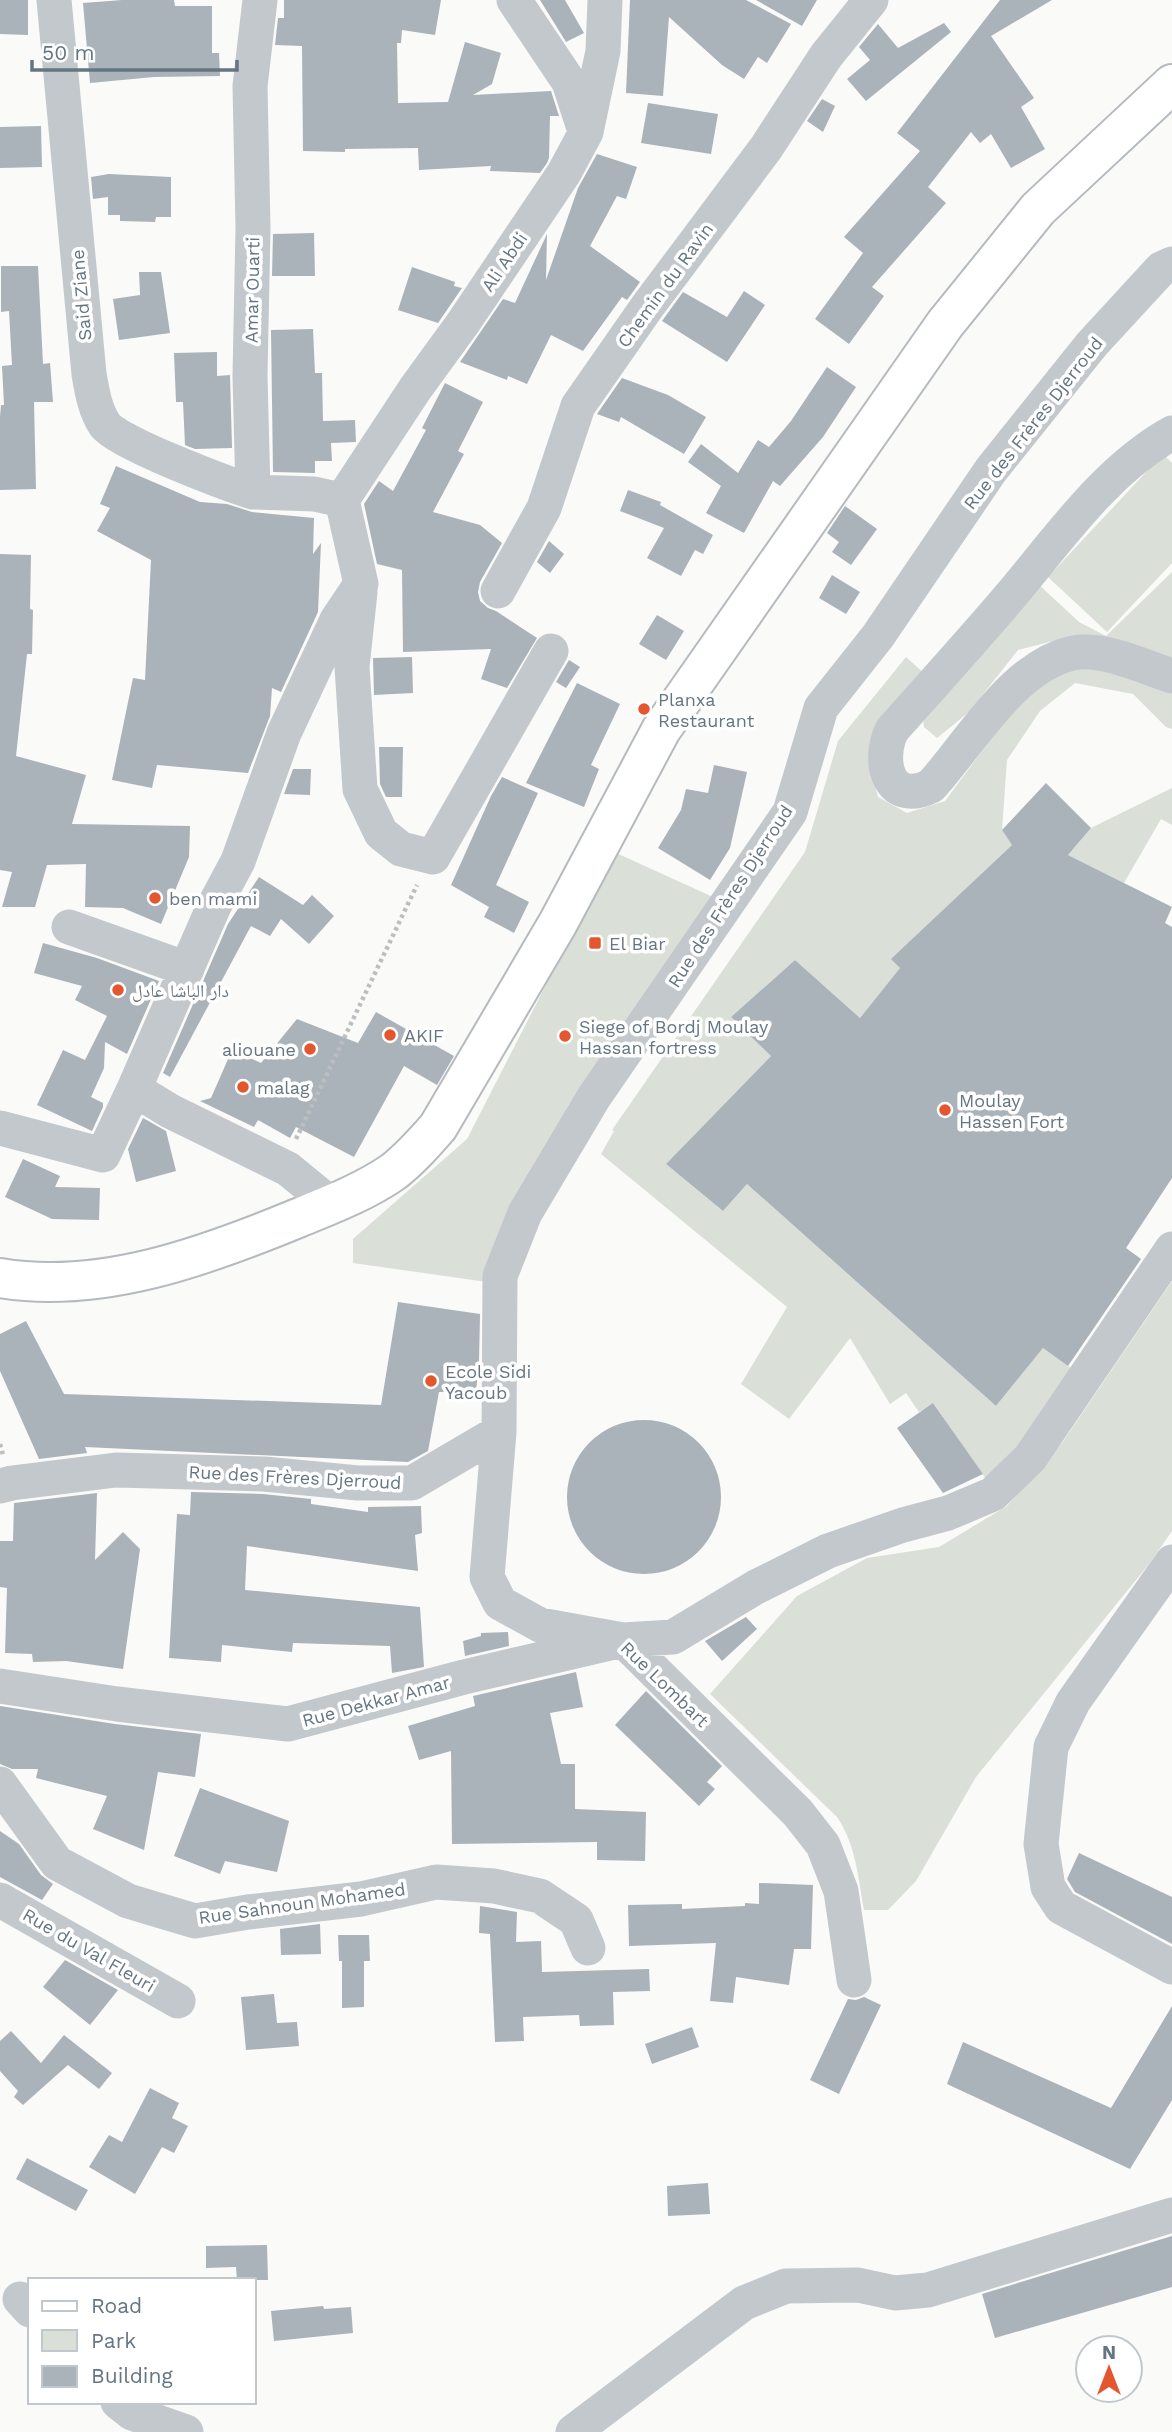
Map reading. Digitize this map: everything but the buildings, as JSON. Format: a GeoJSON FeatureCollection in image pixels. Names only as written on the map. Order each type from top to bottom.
{"type":"FeatureCollection","features":[{"type":"Feature","properties":{"kind":"main road"},"geometry":{"type":"LineString","coordinates":[[0,1279],[38,1284],[70,1283],[170,1265],[336,1203],[391,1173],[419,1150],[438,1127],[558,923],[662,730],[945,324],[1038,209],[1172,84]]}},
{"type":"Feature","properties":{"kind":"street","name":"Said Ziane"},"geometry":{"type":"LineString","coordinates":[[54,0],[89,374],[96,407],[107,428],[125,439],[220,482],[253,492]]}},
{"type":"Feature","properties":{"kind":"street","name":"Amar Ouarti"},"geometry":{"type":"LineString","coordinates":[[253,492],[250,376],[253,228],[250,86],[260,0]]}},
{"type":"Feature","properties":{"kind":"street"},"geometry":{"type":"LineString","coordinates":[[514,0],[569,82],[586,132]]}},
{"type":"Feature","properties":{"kind":"street","name":"Ali Abdi"},"geometry":{"type":"LineString","coordinates":[[342,500],[415,389],[544,204],[586,132],[603,51],[606,0]]}},
{"type":"Feature","properties":{"kind":"street","name":"Chemin du Ravin"},"geometry":{"type":"LineString","coordinates":[[498,591],[544,508],[578,406],[647,307],[766,148],[826,56],[870,0]]}},
{"type":"Feature","properties":{"kind":"street","name":"Rue des Frères Djerroud"},"geometry":{"type":"LineString","coordinates":[[0,1486],[116,1470],[264,1474],[358,1483],[412,1483],[499,1432],[500,1276],[525,1213],[594,1097],[790,812],[821,708],[878,636],[991,470],[1092,345],[1161,269],[1172,264]]}},
{"type":"Feature","properties":{"kind":"street"},"geometry":{"type":"LineString","coordinates":[[1172,433],[1155,443],[1096,494],[1002,606],[892,730],[886,743],[886,769],[892,783],[898,788],[915,791],[931,786],[1018,682],[1039,666],[1075,653],[1124,659],[1172,676]]}},
{"type":"Feature","properties":{"kind":"street"},"geometry":{"type":"LineString","coordinates":[[253,492],[314,494],[342,500],[360,584],[352,667],[360,789],[382,833],[401,849],[433,857],[551,651]]}},
{"type":"Feature","properties":{"kind":"street"},"geometry":{"type":"LineString","coordinates":[[0,1128],[103,1155],[214,906],[238,861],[284,733],[337,620],[360,584]]}},
{"type":"Feature","properties":{"kind":"street"},"geometry":{"type":"LineString","coordinates":[[69,927],[187,970]]}},
{"type":"Feature","properties":{"kind":"street"},"geometry":{"type":"LineString","coordinates":[[134,1088],[170,1111],[288,1169],[327,1201],[336,1203]]}},
{"type":"Feature","properties":{"kind":"street"},"geometry":{"type":"LineString","coordinates":[[623,1640],[673,1637],[756,1587],[828,1551],[903,1525],[948,1513],[993,1494],[1030,1458],[1172,1249]]}},
{"type":"Feature","properties":{"kind":"street","name":"Rue Lombart"},"geometry":{"type":"LineString","coordinates":[[499,1432],[487,1577],[500,1603],[540,1625],[623,1640],[798,1813],[823,1845],[841,1891],[854,1980]]}},
{"type":"Feature","properties":{"kind":"street"},"geometry":{"type":"LineString","coordinates":[[1172,1562],[1073,1702],[1051,1747],[1041,1844],[1048,1887],[1061,1906],[1172,1967]]}},
{"type":"Feature","properties":{"kind":"street","name":"Rue Dekkar Amar"},"geometry":{"type":"LineString","coordinates":[[0,1686],[117,1704],[288,1724],[464,1677],[623,1640]]}},
{"type":"Feature","properties":{"kind":"street","name":"Rue Sahnoun Mohamed"},"geometry":{"type":"LineString","coordinates":[[0,1784],[57,1863],[128,1901],[195,1921],[361,1899],[436,1882],[494,1885],[540,1896],[576,1920],[588,1948]]}},
{"type":"Feature","properties":{"kind":"street","name":"Rue du Val Fleuri"},"geometry":{"type":"LineString","coordinates":[[0,1899],[178,2001]]}},
{"type":"Feature","properties":{"kind":"street"},"geometry":{"type":"LineString","coordinates":[[573,2432],[744,2302],[786,2286],[858,2285],[895,2293],[928,2290],[1172,2215]]}},
{"type":"Feature","properties":{"kind":"street"},"geometry":{"type":"LineString","coordinates":[[121,2404],[132,2413],[186,2432]]}},
{"type":"Feature","properties":{"kind":"path"},"geometry":{"type":"LineString","coordinates":[[288,1169],[296,1136],[433,857]]}},
{"type":"Feature","properties":{"kind":"green space"},"geometry":{"type":"Polygon","coordinates":[[[1163,454],[1172,463],[1172,563],[1107,632],[1048,577],[1163,454]]]}},
{"type":"Feature","properties":{"kind":"green space"},"geometry":{"type":"Polygon","coordinates":[[[1172,572],[1172,662],[1065,638],[1018,650],[969,712],[937,738],[924,727],[922,709],[1037,583],[1079,622],[1106,636],[1172,572]]]}},
{"type":"Feature","properties":{"kind":"green space"},"geometry":{"type":"Polygon","coordinates":[[[906,657],[926,675],[878,725],[868,759],[878,797],[907,813],[945,801],[1013,709],[1046,674],[1085,662],[1172,691],[1172,729],[1166,727],[1133,694],[1075,683],[1040,711],[1007,760],[1002,830],[1012,845],[892,959],[900,968],[860,1018],[795,960],[731,1017],[771,1056],[666,1164],[723,1211],[747,1184],[996,1406],[1043,1348],[1071,1368],[1013,1452],[986,1479],[934,1404],[919,1412],[906,1393],[890,1404],[850,1338],[789,1419],[741,1384],[787,1307],[601,1154],[614,1131],[612,1130],[805,852],[838,741],[906,657]]]}},
{"type":"Feature","properties":{"kind":"green space"},"geometry":{"type":"Polygon","coordinates":[[[1172,788],[1172,825],[1161,819],[1124,883],[1068,855],[1091,828],[1172,788]]]}},
{"type":"Feature","properties":{"kind":"green space"},"geometry":{"type":"Polygon","coordinates":[[[614,852],[724,902],[494,1283],[353,1263],[353,1239],[467,1139],[614,852]]]}},
{"type":"Feature","properties":{"kind":"green space"},"geometry":{"type":"Polygon","coordinates":[[[1172,1281],[1172,1531],[1149,1564],[976,1777],[916,1881],[888,1910],[864,1910],[852,1850],[837,1817],[710,1694],[797,1596],[867,1558],[939,1547],[1007,1506],[1062,1443],[1172,1281]]]}},
{"type":"Feature","properties":{"kind":"place","name":"Planxa Restaurant"},"geometry":{"type":"Point","coordinates":[644,709]}},
{"type":"Feature","properties":{"kind":"place","name":"ben mami"},"geometry":{"type":"Point","coordinates":[155,898]}},
{"type":"Feature","properties":{"kind":"place","name":"El Biar"},"geometry":{"type":"Point","coordinates":[595,943]}},
{"type":"Feature","properties":{"kind":"place","name":"دار الباشا عادل"},"geometry":{"type":"Point","coordinates":[118,990]}},
{"type":"Feature","properties":{"kind":"place","name":"AKIF"},"geometry":{"type":"Point","coordinates":[390,1035]}},
{"type":"Feature","properties":{"kind":"place","name":"Siege of Bordj Moulay Hassan fortress"},"geometry":{"type":"Point","coordinates":[565,1036]}},
{"type":"Feature","properties":{"kind":"place","name":"aliouane"},"geometry":{"type":"Point","coordinates":[310,1049]}},
{"type":"Feature","properties":{"kind":"place","name":"malag"},"geometry":{"type":"Point","coordinates":[243,1087]}},
{"type":"Feature","properties":{"kind":"place","name":"Moulay Hassen Fort"},"geometry":{"type":"Point","coordinates":[945,1110]}},
{"type":"Feature","properties":{"kind":"place","name":"Ecole Sidi Yacoub"},"geometry":{"type":"Point","coordinates":[431,1381]}}]}
